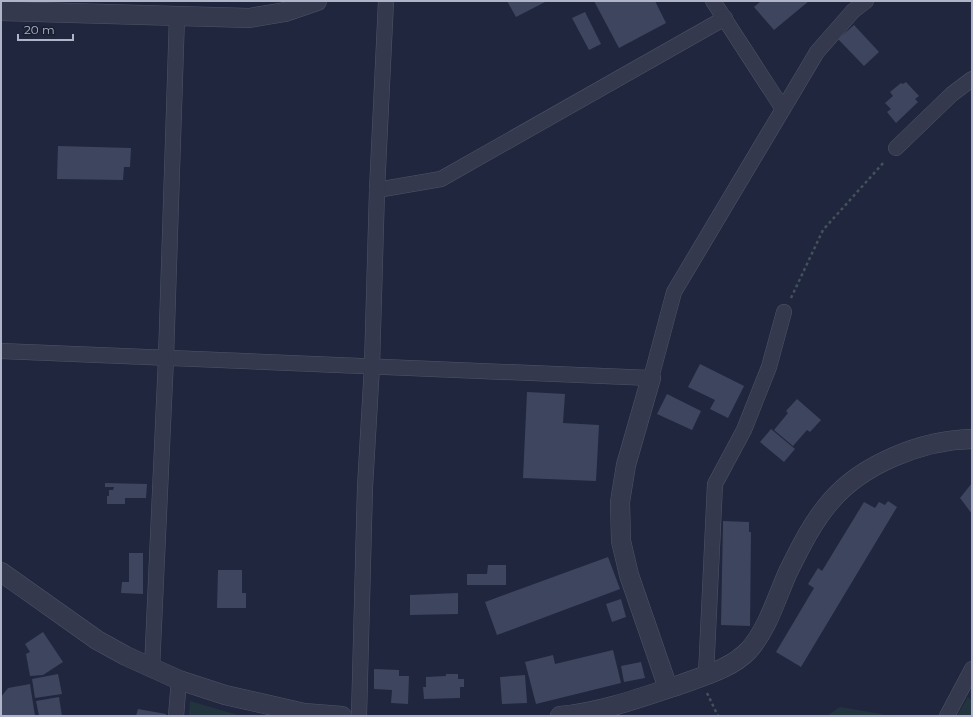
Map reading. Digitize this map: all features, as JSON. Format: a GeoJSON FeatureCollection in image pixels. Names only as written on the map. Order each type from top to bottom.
{"type":"FeatureCollection","features":[{"type":"Feature","properties":{"kind":"street"},"geometry":{"type":"LineString","coordinates":[[1,11],[249,18],[285,12],[317,1]]}},
{"type":"Feature","properties":{"kind":"street"},"geometry":{"type":"LineString","coordinates":[[359,716],[365,495],[372,366],[377,190],[386,1]]}},
{"type":"Feature","properties":{"kind":"street"},"geometry":{"type":"LineString","coordinates":[[713,1],[783,109]]}},
{"type":"Feature","properties":{"kind":"street"},"geometry":{"type":"LineString","coordinates":[[668,688],[629,576],[621,541],[620,502],[626,465],[674,292],[817,52],[853,11],[866,1]]}},
{"type":"Feature","properties":{"kind":"street"},"geometry":{"type":"LineString","coordinates":[[152,669],[166,358],[176,16]]}},
{"type":"Feature","properties":{"kind":"street"},"geometry":{"type":"LineString","coordinates":[[377,190],[441,179],[725,18]]}},
{"type":"Feature","properties":{"kind":"street"},"geometry":{"type":"LineString","coordinates":[[896,148],[952,94],[972,79]]}},
{"type":"Feature","properties":{"kind":"street"},"geometry":{"type":"LineString","coordinates":[[703,676],[715,484],[744,430],[769,367],[784,312]]}},
{"type":"Feature","properties":{"kind":"street"},"geometry":{"type":"LineString","coordinates":[[1,351],[651,378]]}},
{"type":"Feature","properties":{"kind":"street"},"geometry":{"type":"LineString","coordinates":[[560,716],[583,714],[632,700],[729,666],[748,650],[766,626],[808,532],[830,502],[847,484],[869,469],[899,455],[928,446],[959,439],[972,439]]}},
{"type":"Feature","properties":{"kind":"street"},"geometry":{"type":"LineString","coordinates":[[1,572],[97,640],[152,669],[178,680],[226,695],[304,713],[342,716]]}},
{"type":"Feature","properties":{"kind":"street"},"geometry":{"type":"LineString","coordinates":[[947,716],[968,687],[972,669]]}},
{"type":"Feature","properties":{"kind":"street"},"geometry":{"type":"LineString","coordinates":[[176,716],[178,680]]}},
{"type":"Feature","properties":{"kind":"path"},"geometry":{"type":"LineString","coordinates":[[784,312],[823,230],[896,148]]}},
{"type":"Feature","properties":{"kind":"path"},"geometry":{"type":"LineString","coordinates":[[703,676],[718,716]]}},
{"type":"Feature","properties":{"kind":"shaded area"},"geometry":{"type":"Polygon","coordinates":[[[968,697],[972,701],[972,716],[957,716],[968,697]]]}},
{"type":"Feature","properties":{"kind":"shaded area"},"geometry":{"type":"Polygon","coordinates":[[[190,701],[241,716],[189,716],[190,701]]]}},
{"type":"Feature","properties":{"kind":"shaded area"},"geometry":{"type":"Polygon","coordinates":[[[840,707],[881,714],[883,716],[827,716],[840,707]]]}},
{"type":"Feature","properties":{"kind":"building"},"geometry":{"type":"Polygon","coordinates":[[[507,1],[547,1],[516,17],[507,1]]]}},
{"type":"Feature","properties":{"kind":"building"},"geometry":{"type":"Polygon","coordinates":[[[594,1],[655,1],[666,23],[619,48],[594,1]]]}},
{"type":"Feature","properties":{"kind":"building"},"geometry":{"type":"Polygon","coordinates":[[[761,1],[809,1],[774,30],[754,7],[761,1]]]}},
{"type":"Feature","properties":{"kind":"building"},"geometry":{"type":"Polygon","coordinates":[[[585,12],[601,44],[589,50],[572,18],[585,12]]]}},
{"type":"Feature","properties":{"kind":"building"},"geometry":{"type":"Polygon","coordinates":[[[854,25],[879,52],[864,66],[838,39],[854,25]]]}},
{"type":"Feature","properties":{"kind":"building"},"geometry":{"type":"Polygon","coordinates":[[[906,82],[919,96],[915,99],[918,102],[896,123],[887,112],[891,109],[885,103],[893,96],[890,92],[901,83],[903,84],[906,82]]]}},
{"type":"Feature","properties":{"kind":"building"},"geometry":{"type":"Polygon","coordinates":[[[58,146],[131,148],[130,167],[124,167],[123,180],[57,179],[58,146]]]}},
{"type":"Feature","properties":{"kind":"building"},"geometry":{"type":"Polygon","coordinates":[[[700,364],[744,386],[728,418],[710,409],[715,400],[688,387],[700,364]]]}},
{"type":"Feature","properties":{"kind":"building"},"geometry":{"type":"Polygon","coordinates":[[[527,392],[565,394],[563,423],[599,425],[596,481],[523,478],[527,392]]]}},
{"type":"Feature","properties":{"kind":"building"},"geometry":{"type":"Polygon","coordinates":[[[667,394],[701,411],[692,430],[657,414],[667,394]]]}},
{"type":"Feature","properties":{"kind":"building"},"geometry":{"type":"Polygon","coordinates":[[[797,399],[821,420],[810,432],[807,430],[793,446],[774,430],[788,413],[786,411],[797,399]]]}},
{"type":"Feature","properties":{"kind":"building"},"geometry":{"type":"Polygon","coordinates":[[[771,429],[795,449],[784,462],[760,442],[771,429]]]}},
{"type":"Feature","properties":{"kind":"building"},"geometry":{"type":"Polygon","coordinates":[[[105,483],[147,484],[146,498],[125,498],[125,504],[107,504],[109,490],[113,490],[114,487],[105,487],[105,483]]]}},
{"type":"Feature","properties":{"kind":"building"},"geometry":{"type":"Polygon","coordinates":[[[972,483],[972,514],[960,498],[972,483]]]}},
{"type":"Feature","properties":{"kind":"building"},"geometry":{"type":"Polygon","coordinates":[[[888,501],[897,507],[801,667],[776,652],[814,588],[808,584],[818,568],[822,571],[864,502],[875,508],[879,502],[885,505],[888,501]]]}},
{"type":"Feature","properties":{"kind":"building"},"geometry":{"type":"Polygon","coordinates":[[[723,521],[749,522],[749,532],[751,532],[750,626],[721,625],[723,521]]]}},
{"type":"Feature","properties":{"kind":"building"},"geometry":{"type":"Polygon","coordinates":[[[129,553],[143,553],[143,594],[121,593],[122,582],[129,582],[129,553]]]}},
{"type":"Feature","properties":{"kind":"building"},"geometry":{"type":"Polygon","coordinates":[[[608,557],[620,589],[497,635],[485,602],[608,557]]]}},
{"type":"Feature","properties":{"kind":"building"},"geometry":{"type":"Polygon","coordinates":[[[488,565],[506,565],[506,585],[467,585],[467,574],[487,574],[488,565]]]}},
{"type":"Feature","properties":{"kind":"building"},"geometry":{"type":"Polygon","coordinates":[[[218,570],[242,570],[242,593],[246,593],[246,608],[217,608],[218,570]]]}},
{"type":"Feature","properties":{"kind":"building"},"geometry":{"type":"Polygon","coordinates":[[[458,593],[458,614],[410,615],[410,595],[458,593]]]}},
{"type":"Feature","properties":{"kind":"building"},"geometry":{"type":"Polygon","coordinates":[[[621,599],[626,617],[612,622],[606,604],[621,599]]]}},
{"type":"Feature","properties":{"kind":"building"},"geometry":{"type":"Polygon","coordinates":[[[43,632],[63,662],[43,675],[30,676],[26,654],[30,652],[25,644],[43,632]]]}},
{"type":"Feature","properties":{"kind":"building"},"geometry":{"type":"Polygon","coordinates":[[[613,650],[621,683],[536,704],[525,662],[553,655],[555,664],[613,650]]]}},
{"type":"Feature","properties":{"kind":"building"},"geometry":{"type":"Polygon","coordinates":[[[641,662],[645,678],[624,682],[621,666],[641,662]]]}},
{"type":"Feature","properties":{"kind":"building"},"geometry":{"type":"Polygon","coordinates":[[[374,669],[399,670],[399,676],[409,676],[408,704],[391,703],[392,690],[374,689],[374,669]]]}},
{"type":"Feature","properties":{"kind":"building"},"geometry":{"type":"Polygon","coordinates":[[[58,674],[62,694],[35,698],[32,679],[58,674]]]}},
{"type":"Feature","properties":{"kind":"building"},"geometry":{"type":"Polygon","coordinates":[[[446,674],[458,674],[458,679],[464,679],[464,687],[460,687],[460,698],[424,699],[423,687],[426,687],[426,677],[446,676],[446,674]]]}},
{"type":"Feature","properties":{"kind":"building"},"geometry":{"type":"Polygon","coordinates":[[[525,675],[527,703],[502,704],[500,677],[525,675]]]}},
{"type":"Feature","properties":{"kind":"building"},"geometry":{"type":"Polygon","coordinates":[[[30,684],[35,716],[1,716],[1,697],[8,688],[30,684]]]}},
{"type":"Feature","properties":{"kind":"building"},"geometry":{"type":"Polygon","coordinates":[[[59,697],[62,716],[39,716],[36,701],[59,697]]]}},
{"type":"Feature","properties":{"kind":"building"},"geometry":{"type":"Polygon","coordinates":[[[138,709],[166,714],[166,716],[136,716],[138,709]]]}}]}
